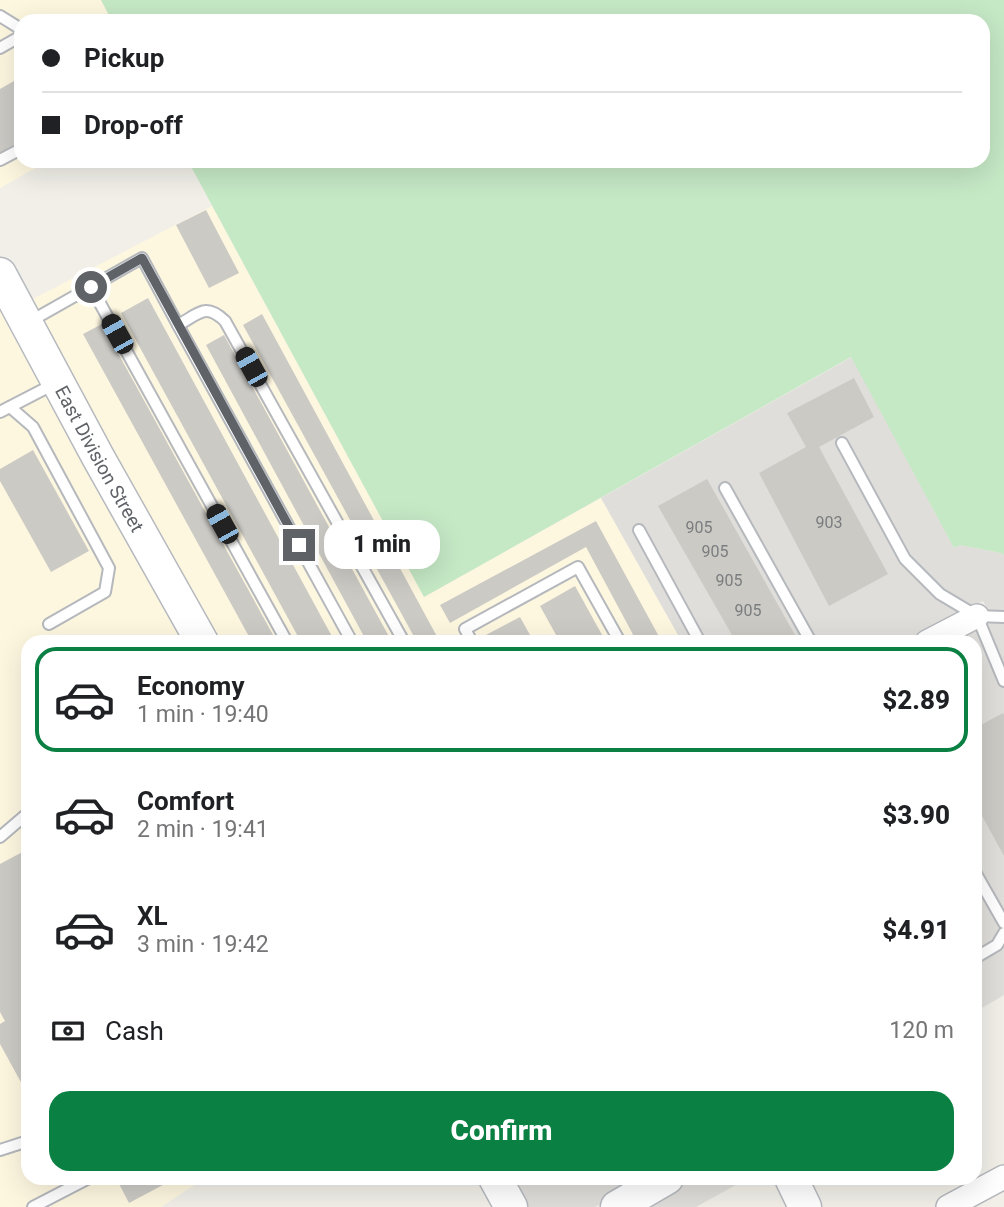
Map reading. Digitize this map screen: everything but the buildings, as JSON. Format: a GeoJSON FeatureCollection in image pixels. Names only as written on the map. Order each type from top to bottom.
{"type":"FeatureCollection","features":[{"type":"Feature","properties":{"kind":"street","name":"East Division Street"},"geometry":{"type":"LineString","coordinates":[[0,274],[98,457],[198,635]]}},
{"type":"Feature","properties":{"kind":"street"},"geometry":{"type":"LineString","coordinates":[[940,635],[977,616]]}},
{"type":"Feature","properties":{"kind":"street"},"geometry":{"type":"LineString","coordinates":[[948,1207],[1004,1177]]}},
{"type":"Feature","properties":{"kind":"street"},"geometry":{"type":"LineString","coordinates":[[499,1185],[511,1207]]}},
{"type":"Feature","properties":{"kind":"street"},"geometry":{"type":"LineString","coordinates":[[617,1207],[655,1185]]}},
{"type":"Feature","properties":{"kind":"street"},"geometry":{"type":"LineString","coordinates":[[794,1185],[805,1207]]}},
{"type":"Feature","properties":{"kind":"lane"},"geometry":{"type":"LineString","coordinates":[[27,323],[142,258],[348,635]]}},
{"type":"Feature","properties":{"kind":"lane"},"geometry":{"type":"LineString","coordinates":[[91,287],[283,635]]}},
{"type":"Feature","properties":{"kind":"lane"},"geometry":{"type":"LineString","coordinates":[[178,325],[206,310],[215,311],[225,321],[400,635]]}},
{"type":"Feature","properties":{"kind":"lane"},"geometry":{"type":"LineString","coordinates":[[5,410],[58,382]]}},
{"type":"Feature","properties":{"kind":"lane"},"geometry":{"type":"LineString","coordinates":[[5,410],[33,427],[109,568],[105,592],[49,624]]}},
{"type":"Feature","properties":{"kind":"lane"},"geometry":{"type":"LineString","coordinates":[[842,443],[905,559],[940,594],[977,616],[1004,617]]}},
{"type":"Feature","properties":{"kind":"lane"},"geometry":{"type":"LineString","coordinates":[[725,488],[807,635]]}},
{"type":"Feature","properties":{"kind":"lane"},"geometry":{"type":"LineString","coordinates":[[639,530],[696,635]]}},
{"type":"Feature","properties":{"kind":"lane"},"geometry":{"type":"LineString","coordinates":[[468,635],[465,629],[578,567],[616,635]]}},
{"type":"Feature","properties":{"kind":"lane"},"geometry":{"type":"LineString","coordinates":[[977,616],[1004,681]]}},
{"type":"Feature","properties":{"kind":"lane"},"geometry":{"type":"LineString","coordinates":[[0,837],[21,819]]}},
{"type":"Feature","properties":{"kind":"lane"},"geometry":{"type":"LineString","coordinates":[[982,884],[1004,923]]}},
{"type":"Feature","properties":{"kind":"lane"},"geometry":{"type":"LineString","coordinates":[[982,954],[997,945],[1004,933]]}},
{"type":"Feature","properties":{"kind":"lane"},"geometry":{"type":"LineString","coordinates":[[0,1150],[21,1143]]}},
{"type":"Feature","properties":{"kind":"lane"},"geometry":{"type":"LineString","coordinates":[[33,1207],[75,1185]]}},
{"type":"Feature","properties":{"kind":"shaded area"},"geometry":{"type":"Polygon","coordinates":[[[0,0],[101,0],[108,14],[14,14],[14,168],[36,168],[0,188],[0,0]]]}},
{"type":"Feature","properties":{"kind":"shaded area"},"geometry":{"type":"Polygon","coordinates":[[[212,206],[424,597],[601,498],[678,635],[213,635],[29,301],[212,206]]]}},
{"type":"Feature","properties":{"kind":"shaded area"},"geometry":{"type":"Polygon","coordinates":[[[0,310],[3,314],[7,312],[184,635],[21,635],[21,1185],[194,1185],[161,1207],[0,1207],[0,310]]]}},
{"type":"Feature","properties":{"kind":"shaded area"},"geometry":{"type":"Polygon","coordinates":[[[852,357],[954,548],[960,545],[1004,555],[1004,995],[982,1008],[982,635],[964,635],[993,620],[983,601],[917,635],[678,635],[601,498],[852,357]]]}},
{"type":"Feature","properties":{"kind":"shaded area"},"geometry":{"type":"Polygon","coordinates":[[[513,1185],[633,1185],[595,1207],[527,1207],[513,1185]]]}},
{"type":"Feature","properties":{"kind":"shaded area"},"geometry":{"type":"Polygon","coordinates":[[[676,1185],[736,1185],[696,1207],[639,1207],[676,1185]]]}},
{"type":"Feature","properties":{"kind":"green space"},"geometry":{"type":"Polygon","coordinates":[[[101,0],[1004,0],[1004,555],[960,545],[954,548],[851,357],[424,597],[192,168],[990,168],[990,14],[108,14],[101,0]]]}},
{"type":"Feature","properties":{"kind":"route"},"geometry":{"type":"LineString","coordinates":[[91,287],[142,258],[299,545]]}}]}
